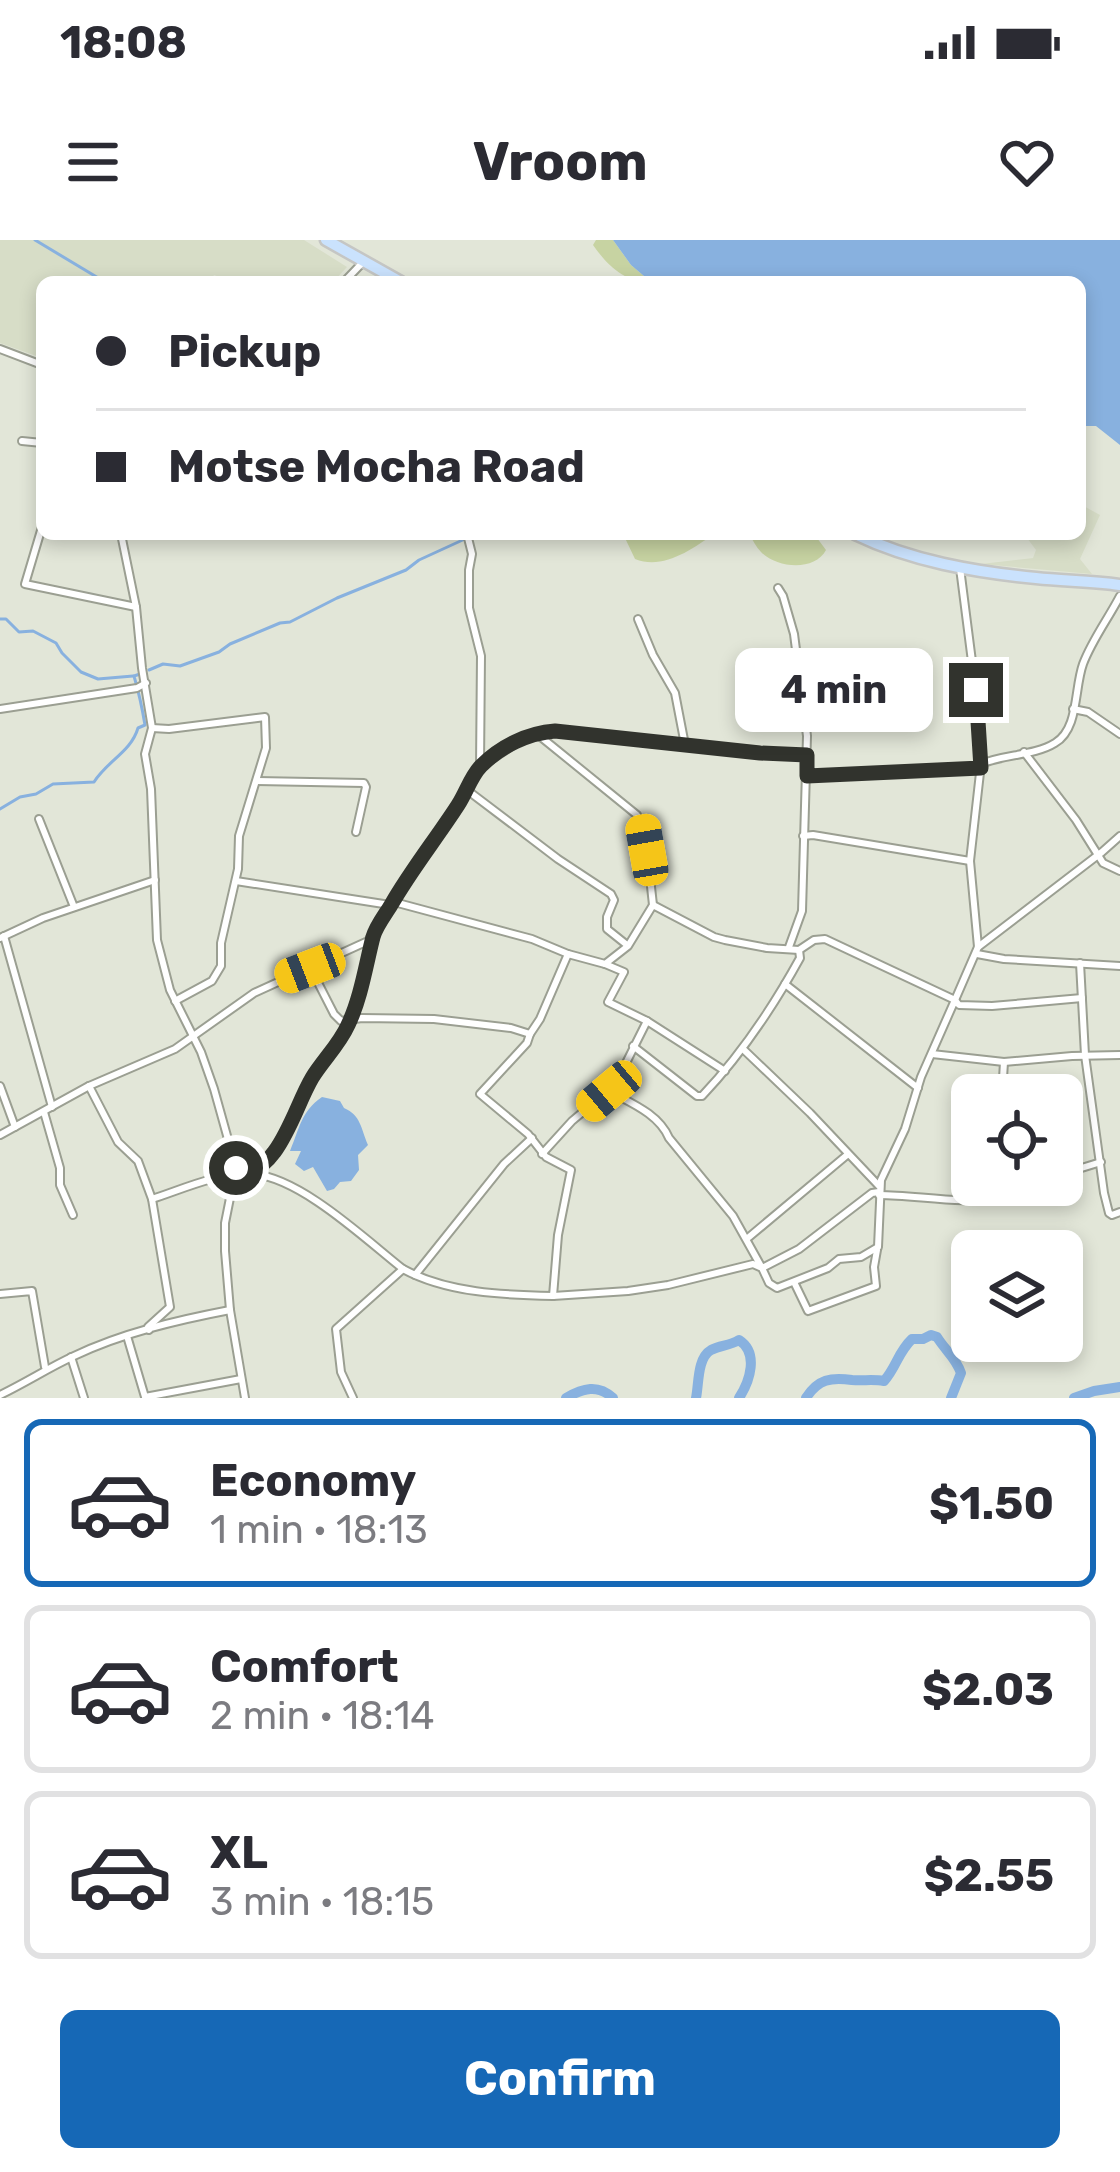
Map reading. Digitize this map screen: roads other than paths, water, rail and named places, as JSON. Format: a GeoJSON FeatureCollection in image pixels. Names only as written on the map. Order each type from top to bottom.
{"type":"FeatureCollection","features":[{"type":"Feature","properties":{"kind":"main road"},"geometry":{"type":"LineString","coordinates":[[326,240],[390,276]]}},
{"type":"Feature","properties":{"kind":"main road"},"geometry":{"type":"LineString","coordinates":[[871,540],[960,568],[1120,585]]}},
{"type":"Feature","properties":{"kind":"street"},"geometry":{"type":"LineString","coordinates":[[350,276],[364,261]]}},
{"type":"Feature","properties":{"kind":"street"},"geometry":{"type":"LineString","coordinates":[[0,349],[36,362]]}},
{"type":"Feature","properties":{"kind":"street"},"geometry":{"type":"LineString","coordinates":[[22,441],[36,442]]}},
{"type":"Feature","properties":{"kind":"street"},"geometry":{"type":"LineString","coordinates":[[38,540],[25,584],[136,607]]}},
{"type":"Feature","properties":{"kind":"street"},"geometry":{"type":"LineString","coordinates":[[122,540],[152,728],[145,754],[158,940],[175,1001],[201,1052],[222,1114],[237,1175],[224,1236],[245,1398]]}},
{"type":"Feature","properties":{"kind":"street"},"geometry":{"type":"LineString","coordinates":[[468,540],[469,608],[481,656],[480,766]]}},
{"type":"Feature","properties":{"kind":"street"},"geometry":{"type":"LineString","coordinates":[[960,568],[979,716],[981,766],[970,862],[978,951]]}},
{"type":"Feature","properties":{"kind":"street"},"geometry":{"type":"LineString","coordinates":[[778,588],[799,664],[807,755],[802,911],[789,947]]}},
{"type":"Feature","properties":{"kind":"street"},"geometry":{"type":"LineString","coordinates":[[807,776],[981,766],[1000,756],[1059,741],[1070,728],[1083,664],[1120,597]]}},
{"type":"Feature","properties":{"kind":"street"},"geometry":{"type":"LineString","coordinates":[[638,619],[675,693],[685,745]]}},
{"type":"Feature","properties":{"kind":"street"},"geometry":{"type":"LineString","coordinates":[[0,709],[146,683]]}},
{"type":"Feature","properties":{"kind":"street"},"geometry":{"type":"LineString","coordinates":[[1073,709],[1088,712],[1119,732]]}},
{"type":"Feature","properties":{"kind":"street"},"geometry":{"type":"LineString","coordinates":[[152,728],[264,716],[266,748],[239,836],[240,856],[221,943],[221,966],[195,992],[175,1001]]}},
{"type":"Feature","properties":{"kind":"street"},"geometry":{"type":"LineString","coordinates":[[0,1135],[89,1086],[175,1049],[254,993],[373,937],[480,766],[517,741],[555,731],[807,755]]}},
{"type":"Feature","properties":{"kind":"street"},"geometry":{"type":"LineString","coordinates":[[536,733],[638,814],[653,905],[628,946],[605,964]]}},
{"type":"Feature","properties":{"kind":"street"},"geometry":{"type":"LineString","coordinates":[[1024,752],[1107,867],[1120,872]]}},
{"type":"Feature","properties":{"kind":"street"},"geometry":{"type":"LineString","coordinates":[[257,781],[364,783],[356,832]]}},
{"type":"Feature","properties":{"kind":"street"},"geometry":{"type":"LineString","coordinates":[[466,790],[611,894],[614,900],[607,929],[628,946]]}},
{"type":"Feature","properties":{"kind":"street"},"geometry":{"type":"LineString","coordinates":[[39,819],[74,907]]}},
{"type":"Feature","properties":{"kind":"street"},"geometry":{"type":"LineString","coordinates":[[803,836],[970,862]]}},
{"type":"Feature","properties":{"kind":"street"},"geometry":{"type":"LineString","coordinates":[[794,1282],[808,1311],[877,1282],[879,1192],[931,1054],[978,951],[1120,836]]}},
{"type":"Feature","properties":{"kind":"street"},"geometry":{"type":"LineString","coordinates":[[74,1215],[60,1186],[48,1109],[2,937],[155,880]]}},
{"type":"Feature","properties":{"kind":"street"},"geometry":{"type":"LineString","coordinates":[[236,880],[392,903],[532,939],[605,964],[624,972],[608,1002],[725,1071]]}},
{"type":"Feature","properties":{"kind":"street"},"geometry":{"type":"LineString","coordinates":[[653,905],[714,937],[800,950]]}},
{"type":"Feature","properties":{"kind":"street"},"geometry":{"type":"LineString","coordinates":[[251,1174],[273,1153],[313,1076],[350,1021],[373,937]]}},
{"type":"Feature","properties":{"kind":"street"},"geometry":{"type":"LineString","coordinates":[[800,950],[825,939],[959,1004],[1082,998]]}},
{"type":"Feature","properties":{"kind":"street"},"geometry":{"type":"LineString","coordinates":[[633,1046],[700,1097],[742,1048],[800,958],[800,950]]}},
{"type":"Feature","properties":{"kind":"street"},"geometry":{"type":"LineString","coordinates":[[978,951],[1004,959],[1120,966]]}},
{"type":"Feature","properties":{"kind":"street"},"geometry":{"type":"LineString","coordinates":[[553,1296],[558,1235],[572,1172],[542,1154],[532,1138],[480,1094],[527,1043],[568,954]]}},
{"type":"Feature","properties":{"kind":"street"},"geometry":{"type":"LineString","coordinates":[[1080,963],[1085,1055],[1106,1208],[1112,1215],[1120,1212]]}},
{"type":"Feature","properties":{"kind":"street"},"geometry":{"type":"LineString","coordinates":[[310,968],[341,1021],[434,1019],[530,1034]]}},
{"type":"Feature","properties":{"kind":"street"},"geometry":{"type":"LineString","coordinates":[[785,983],[918,1088]]}},
{"type":"Feature","properties":{"kind":"street"},"geometry":{"type":"LineString","coordinates":[[542,1154],[619,1080],[646,1021]]}},
{"type":"Feature","properties":{"kind":"street"},"geometry":{"type":"LineString","coordinates":[[742,1048],[810,1113],[879,1192]]}},
{"type":"Feature","properties":{"kind":"street"},"geometry":{"type":"LineString","coordinates":[[931,1054],[1004,1062],[1120,1055]]}},
{"type":"Feature","properties":{"kind":"street"},"geometry":{"type":"LineString","coordinates":[[1003,1074],[1004,1062]]}},
{"type":"Feature","properties":{"kind":"street"},"geometry":{"type":"LineString","coordinates":[[0,1086],[15,1127]]}},
{"type":"Feature","properties":{"kind":"street"},"geometry":{"type":"LineString","coordinates":[[89,1086],[118,1142],[138,1161],[152,1199],[170,1307],[148,1330]]}},
{"type":"Feature","properties":{"kind":"street"},"geometry":{"type":"LineString","coordinates":[[609,1091],[661,1124],[733,1216],[774,1288],[878,1247]]}},
{"type":"Feature","properties":{"kind":"street"},"geometry":{"type":"LineString","coordinates":[[416,1275],[504,1164],[532,1138]]}},
{"type":"Feature","properties":{"kind":"street"},"geometry":{"type":"LineString","coordinates":[[747,1238],[847,1155]]}},
{"type":"Feature","properties":{"kind":"street"},"geometry":{"type":"LineString","coordinates":[[1083,1168],[1101,1162]]}},
{"type":"Feature","properties":{"kind":"street"},"geometry":{"type":"LineString","coordinates":[[152,1199],[207,1181],[251,1174],[290,1186],[316,1201],[416,1275],[473,1290],[553,1296],[628,1291],[753,1264],[762,1268]]}},
{"type":"Feature","properties":{"kind":"street"},"geometry":{"type":"LineString","coordinates":[[762,1268],[799,1249],[872,1193],[951,1199]]}},
{"type":"Feature","properties":{"kind":"street"},"geometry":{"type":"LineString","coordinates":[[353,1398],[341,1372],[337,1329],[403,1268]]}},
{"type":"Feature","properties":{"kind":"street"},"geometry":{"type":"LineString","coordinates":[[0,1294],[32,1291],[45,1369]]}},
{"type":"Feature","properties":{"kind":"street"},"geometry":{"type":"LineString","coordinates":[[0,1395],[45,1369],[127,1336],[230,1310]]}},
{"type":"Feature","properties":{"kind":"street"},"geometry":{"type":"LineString","coordinates":[[127,1336],[145,1397],[241,1379]]}},
{"type":"Feature","properties":{"kind":"street"},"geometry":{"type":"LineString","coordinates":[[71,1357],[84,1398]]}},
{"type":"Feature","properties":{"kind":"water"},"geometry":{"type":"Polygon","coordinates":[[[613,240],[1120,240],[1120,445],[1096,426],[1086,426],[1086,276],[644,276],[613,240]]]}},
{"type":"Feature","properties":{"kind":"water"},"geometry":{"type":"Polygon","coordinates":[[[322,1097],[340,1101],[354,1114],[368,1145],[358,1155],[359,1170],[351,1181],[327,1191],[313,1167],[304,1171],[295,1164],[301,1151],[290,1151],[305,1115],[322,1097]]]}},
{"type":"Feature","properties":{"kind":"waterway"},"geometry":{"type":"LineString","coordinates":[[35,240],[95,276]]}},
{"type":"Feature","properties":{"kind":"waterway"},"geometry":{"type":"LineString","coordinates":[[149,670],[163,664],[180,666],[219,652],[406,570],[463,540]]}},
{"type":"Feature","properties":{"kind":"waterway"},"geometry":{"type":"LineString","coordinates":[[0,619],[19,632],[33,631],[56,643],[81,672],[98,679],[133,676]]}},
{"type":"Feature","properties":{"kind":"waterway"},"geometry":{"type":"LineString","coordinates":[[0,809],[53,784],[94,782],[145,725],[134,676],[140,674]]}},
{"type":"Feature","properties":{"kind":"waterway"},"geometry":{"type":"LineString","coordinates":[[806,1398],[831,1379],[884,1381],[912,1339],[931,1335],[961,1373],[951,1398]]}},
{"type":"Feature","properties":{"kind":"waterway"},"geometry":{"type":"LineString","coordinates":[[696,1398],[706,1354],[739,1340],[751,1360],[739,1398]]}},
{"type":"Feature","properties":{"kind":"waterway"},"geometry":{"type":"LineString","coordinates":[[1074,1398],[1120,1387]]}},
{"type":"Feature","properties":{"kind":"waterway"},"geometry":{"type":"LineString","coordinates":[[566,1398],[590,1389],[613,1398]]}}]}
